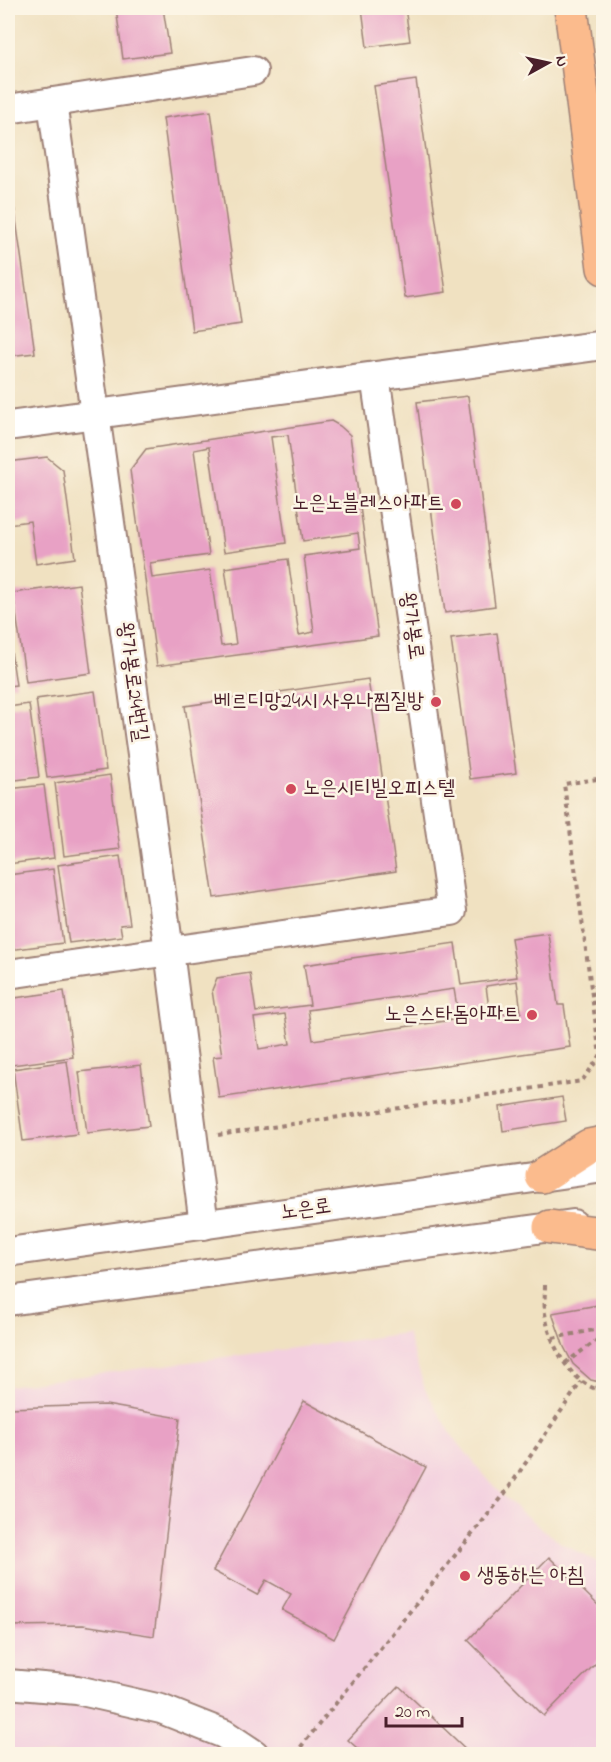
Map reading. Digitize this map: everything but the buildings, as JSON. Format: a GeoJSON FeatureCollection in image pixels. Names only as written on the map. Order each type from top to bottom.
{"type":"FeatureCollection","features":[{"type":"Feature","properties":{"kind":"main road"},"geometry":{"type":"LineString","coordinates":[[571,8],[603,268]]}},
{"type":"Feature","properties":{"kind":"main road"},"geometry":{"type":"LineString","coordinates":[[542,1176],[589,1146],[603,1143]]}},
{"type":"Feature","properties":{"kind":"main road"},"geometry":{"type":"LineString","coordinates":[[550,1227],[603,1234]]}},
{"type":"Feature","properties":{"kind":"street"},"geometry":{"type":"LineString","coordinates":[[8,109],[253,71]]}},
{"type":"Feature","properties":{"kind":"street","name":"왕가봉로24번길"},"geometry":{"type":"LineString","coordinates":[[52,102],[169,951],[204,1225]]}},
{"type":"Feature","properties":{"kind":"street"},"geometry":{"type":"LineString","coordinates":[[8,426],[603,345]]}},
{"type":"Feature","properties":{"kind":"street","name":"왕가봉로"},"geometry":{"type":"LineString","coordinates":[[169,951],[452,911],[375,376]]}},
{"type":"Feature","properties":{"kind":"street"},"geometry":{"type":"LineString","coordinates":[[8,974],[169,951]]}},
{"type":"Feature","properties":{"kind":"street","name":"노은로"},"geometry":{"type":"LineString","coordinates":[[8,1252],[603,1168]]}},
{"type":"Feature","properties":{"kind":"street"},"geometry":{"type":"LineString","coordinates":[[8,1301],[603,1220]]}},
{"type":"Feature","properties":{"kind":"street"},"geometry":{"type":"LineString","coordinates":[[8,1684],[77,1690],[161,1709],[224,1734],[254,1755]]}},
{"type":"Feature","properties":{"kind":"path"},"geometry":{"type":"LineString","coordinates":[[207,1137],[582,1081],[600,1056],[564,784],[603,778]]}},
{"type":"Feature","properties":{"kind":"path"},"geometry":{"type":"LineString","coordinates":[[545,1285],[545,1314],[565,1363],[581,1382],[597,1390],[603,1390]]}},
{"type":"Feature","properties":{"kind":"path"},"geometry":{"type":"LineString","coordinates":[[553,1338],[603,1328]]}},
{"type":"Feature","properties":{"kind":"path"},"geometry":{"type":"LineString","coordinates":[[565,1363],[603,1335]]}},
{"type":"Feature","properties":{"kind":"path"},"geometry":{"type":"LineString","coordinates":[[597,1390],[603,1367]]}},
{"type":"Feature","properties":{"kind":"path"},"geometry":{"type":"LineString","coordinates":[[295,1755],[503,1496],[581,1382]]}},
{"type":"Feature","properties":{"kind":"shaded area"},"geometry":{"type":"Polygon","coordinates":[[[407,1333],[425,1389],[452,1435],[479,1469],[503,1496],[532,1521],[561,1543],[603,1565],[603,1754],[8,1754],[8,1386],[407,1333]]]}},
{"type":"Feature","properties":{"kind":"place","name":"노은노블레스아파트"},"geometry":{"type":"Point","coordinates":[456,504]}},
{"type":"Feature","properties":{"kind":"place","name":"베르디망24시 사우나찜질방"},"geometry":{"type":"Point","coordinates":[436,702]}},
{"type":"Feature","properties":{"kind":"place","name":"노은시티빌오피스텔"},"geometry":{"type":"Point","coordinates":[291,789]}},
{"type":"Feature","properties":{"kind":"place","name":"노은스타돔아파트"},"geometry":{"type":"Point","coordinates":[532,1015]}},
{"type":"Feature","properties":{"kind":"place","name":"생동하는 아침"},"geometry":{"type":"Point","coordinates":[465,1576]}}]}
